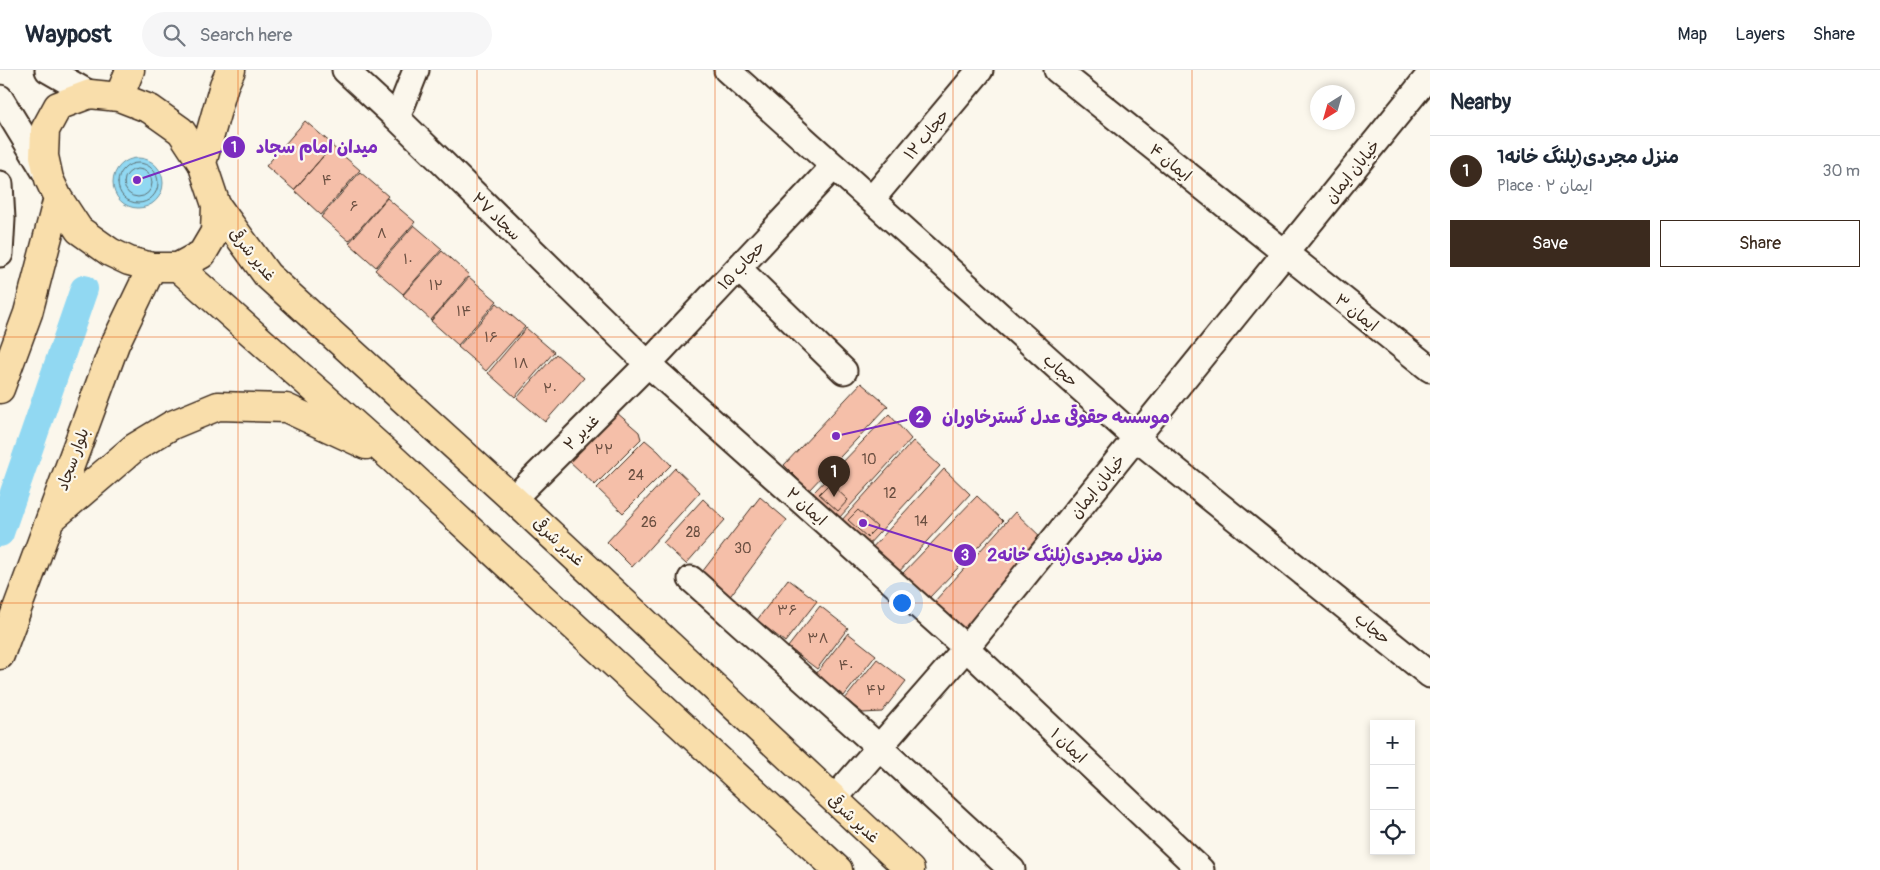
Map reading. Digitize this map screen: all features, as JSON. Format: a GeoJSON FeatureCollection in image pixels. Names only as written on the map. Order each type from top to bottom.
{"type":"FeatureCollection","features":[{"type":"Feature","properties":{"kind":"main road"},"geometry":{"type":"LineString","coordinates":[[119,97],[130,70]]}},
{"type":"Feature","properties":{"kind":"main road"},"geometry":{"type":"LineString","coordinates":[[202,163],[224,86],[231,70]]}},
{"type":"Feature","properties":{"kind":"main road"},"geometry":{"type":"LineString","coordinates":[[90,94],[119,97],[150,109],[181,131],[202,163],[216,206],[215,232],[202,254],[165,267],[129,261],[116,255],[79,230],[54,189],[44,156],[45,130],[58,106],[90,94]]}},
{"type":"Feature","properties":{"kind":"main road"},"geometry":{"type":"LineString","coordinates":[[0,389],[28,313],[54,189]]}},
{"type":"Feature","properties":{"kind":"main road","name":"غدیر شرقی"},"geometry":{"type":"LineString","coordinates":[[216,206],[267,275],[513,499],[910,870]]}},
{"type":"Feature","properties":{"kind":"main road"},"geometry":{"type":"LineString","coordinates":[[165,267],[392,458],[838,870]]}},
{"type":"Feature","properties":{"kind":"main road","name":"بلوار سجاد"},"geometry":{"type":"LineString","coordinates":[[0,655],[114,344],[165,267]]}},
{"type":"Feature","properties":{"kind":"main road"},"geometry":{"type":"LineString","coordinates":[[50,520],[134,448],[172,424],[218,406],[286,408],[392,458]]}},
{"type":"Feature","properties":{"kind":"street"},"geometry":{"type":"LineString","coordinates":[[48,70],[90,94]]}},
{"type":"Feature","properties":{"kind":"street","name":"سجاد ۲۷"},"geometry":{"type":"LineString","coordinates":[[345,70],[397,118],[648,364]]}},
{"type":"Feature","properties":{"kind":"street"},"geometry":{"type":"LineString","coordinates":[[397,118],[416,70]]}},
{"type":"Feature","properties":{"kind":"street","name":"حجاب"},"geometry":{"type":"LineString","coordinates":[[727,70],[1136,438],[1430,675]]}},
{"type":"Feature","properties":{"kind":"street","name":"حجاب ۱۲"},"geometry":{"type":"LineString","coordinates":[[872,199],[980,70]]}},
{"type":"Feature","properties":{"kind":"street","name":"ایمان ۴"},"geometry":{"type":"LineString","coordinates":[[1057,70],[1285,254]]}},
{"type":"Feature","properties":{"kind":"street","name":"خیابان ایمان"},"geometry":{"type":"LineString","coordinates":[[834,799],[966,648],[1430,74]]}},
{"type":"Feature","properties":{"kind":"street"},"geometry":{"type":"LineString","coordinates":[[0,98],[54,189]]}},
{"type":"Feature","properties":{"kind":"street","name":"حجاب ۱۵"},"geometry":{"type":"LineString","coordinates":[[648,364],[834,166]]}},
{"type":"Feature","properties":{"kind":"street"},"geometry":{"type":"LineString","coordinates":[[0,184],[2,219],[0,254]]}},
{"type":"Feature","properties":{"kind":"street","name":"ایمان ۳"},"geometry":{"type":"LineString","coordinates":[[1285,254],[1430,369]]}},
{"type":"Feature","properties":{"kind":"street"},"geometry":{"type":"LineString","coordinates":[[738,268],[844,371]]}},
{"type":"Feature","properties":{"kind":"street","name":"غدیر ۲"},"geometry":{"type":"LineString","coordinates":[[513,499],[648,364]]}},
{"type":"Feature","properties":{"kind":"street","name":"ایمان ۲"},"geometry":{"type":"LineString","coordinates":[[648,364],[966,648]]}},
{"type":"Feature","properties":{"kind":"street"},"geometry":{"type":"LineString","coordinates":[[691,579],[880,748],[1012,870]]}},
{"type":"Feature","properties":{"kind":"street","name":"ایمان ۱"},"geometry":{"type":"LineString","coordinates":[[966,648],[1201,870]]}},
{"type":"Feature","properties":{"kind":"water"},"geometry":{"type":"Polygon","coordinates":[[[138,158],[148,160],[156,165],[161,173],[163,183],[161,193],[156,201],[148,206],[138,208],[128,206],[120,201],[115,193],[113,183],[115,173],[120,165],[128,160],[138,158]]]}},
{"type":"Feature","properties":{"kind":"building"},"geometry":{"type":"Polygon","coordinates":[[[305,121],[333,145],[294,190],[266,166],[305,121]]]}},
{"type":"Feature","properties":{"kind":"building"},"geometry":{"type":"Polygon","coordinates":[[[332,146],[360,170],[321,215],[294,190],[332,146]]]}},
{"type":"Feature","properties":{"kind":"building"},"geometry":{"type":"Polygon","coordinates":[[[360,172],[388,196],[349,241],[321,217],[360,172]]]}},
{"type":"Feature","properties":{"kind":"building"},"geometry":{"type":"Polygon","coordinates":[[[387,198],[415,222],[376,267],[349,243],[387,198]]]}},
{"type":"Feature","properties":{"kind":"building"},"geometry":{"type":"Polygon","coordinates":[[[414,225],[442,249],[403,294],[375,270],[414,225]]]}},
{"type":"Feature","properties":{"kind":"building"},"geometry":{"type":"Polygon","coordinates":[[[442,251],[469,275],[431,320],[403,295],[442,251]]]}},
{"type":"Feature","properties":{"kind":"building"},"geometry":{"type":"Polygon","coordinates":[[[469,277],[497,301],[458,345],[431,321],[469,277]]]}},
{"type":"Feature","properties":{"kind":"building"},"geometry":{"type":"Polygon","coordinates":[[[497,303],[525,327],[486,371],[458,347],[497,303]]]}},
{"type":"Feature","properties":{"kind":"building"},"geometry":{"type":"Polygon","coordinates":[[[526,328],[554,352],[515,397],[488,373],[526,328]]]}},
{"type":"Feature","properties":{"kind":"building"},"geometry":{"type":"Polygon","coordinates":[[[556,354],[584,378],[545,422],[517,398],[556,354]]]}},
{"type":"Feature","properties":{"kind":"building"},"geometry":{"type":"Polygon","coordinates":[[[861,383],[888,406],[809,490],[784,465],[861,383]]]}},
{"type":"Feature","properties":{"kind":"building"},"geometry":{"type":"Polygon","coordinates":[[[616,412],[639,432],[641,439],[595,485],[567,459],[616,412]]]}},
{"type":"Feature","properties":{"kind":"building"},"geometry":{"type":"Polygon","coordinates":[[[889,414],[911,439],[839,518],[813,493],[889,414]]]}},
{"type":"Feature","properties":{"kind":"building"},"geometry":{"type":"Polygon","coordinates":[[[645,440],[671,465],[623,513],[597,488],[645,440]]]}},
{"type":"Feature","properties":{"kind":"building"},"geometry":{"type":"Polygon","coordinates":[[[913,441],[940,466],[867,546],[841,521],[913,441]]]}},
{"type":"Feature","properties":{"kind":"building"},"geometry":{"type":"Polygon","coordinates":[[[675,468],[700,492],[632,567],[607,542],[675,468]]]}},
{"type":"Feature","properties":{"kind":"building"},"geometry":{"type":"Polygon","coordinates":[[[944,469],[970,494],[897,574],[871,549],[944,469]]]}},
{"type":"Feature","properties":{"kind":"building"},"geometry":{"type":"Polygon","coordinates":[[[830,483],[848,500],[838,511],[819,494],[830,483]]]}},
{"type":"Feature","properties":{"kind":"building"},"geometry":{"type":"Polygon","coordinates":[[[977,496],[1003,521],[929,598],[902,574],[977,496]]]}},
{"type":"Feature","properties":{"kind":"building"},"geometry":{"type":"Polygon","coordinates":[[[760,497],[787,520],[728,599],[699,576],[760,497]]]}},
{"type":"Feature","properties":{"kind":"building"},"geometry":{"type":"Polygon","coordinates":[[[703,499],[725,520],[686,564],[663,543],[703,499]]]}},
{"type":"Feature","properties":{"kind":"building"},"geometry":{"type":"Polygon","coordinates":[[[858,510],[877,527],[867,537],[848,520],[858,510]]]}},
{"type":"Feature","properties":{"kind":"building"},"geometry":{"type":"Polygon","coordinates":[[[1015,512],[1046,542],[969,633],[934,602],[1015,512]]]}},
{"type":"Feature","properties":{"kind":"building"},"geometry":{"type":"Polygon","coordinates":[[[788,579],[817,601],[785,642],[757,620],[788,579]]]}},
{"type":"Feature","properties":{"kind":"building"},"geometry":{"type":"Polygon","coordinates":[[[820,606],[848,628],[817,669],[788,647],[820,606]]]}},
{"type":"Feature","properties":{"kind":"building"},"geometry":{"type":"Polygon","coordinates":[[[848,633],[876,655],[844,696],[816,674],[848,633]]]}},
{"type":"Feature","properties":{"kind":"building"},"geometry":{"type":"Polygon","coordinates":[[[877,659],[906,681],[882,712],[863,713],[845,699],[877,659]]]}},
{"type":"Feature","properties":{"kind":"waterway"},"geometry":{"type":"LineString","coordinates":[[0,533],[84,289]]}},
{"type":"Feature","properties":{"kind":"place","name":"میدان امام سجاد"},"geometry":{"type":"Point","coordinates":[137,180]}},
{"type":"Feature","properties":{"kind":"place","name":"موسسه حقوقی عدل گسترخاوران"},"geometry":{"type":"Point","coordinates":[836,436]}},
{"type":"Feature","properties":{"kind":"place","name":"منزل مجردی(پلنگ خانه1"},"geometry":{"type":"Point","coordinates":[834,497]}},
{"type":"Feature","properties":{"kind":"place","name":"منزل مجردی(پلنگ خانه2"},"geometry":{"type":"Point","coordinates":[863,523]}}]}
